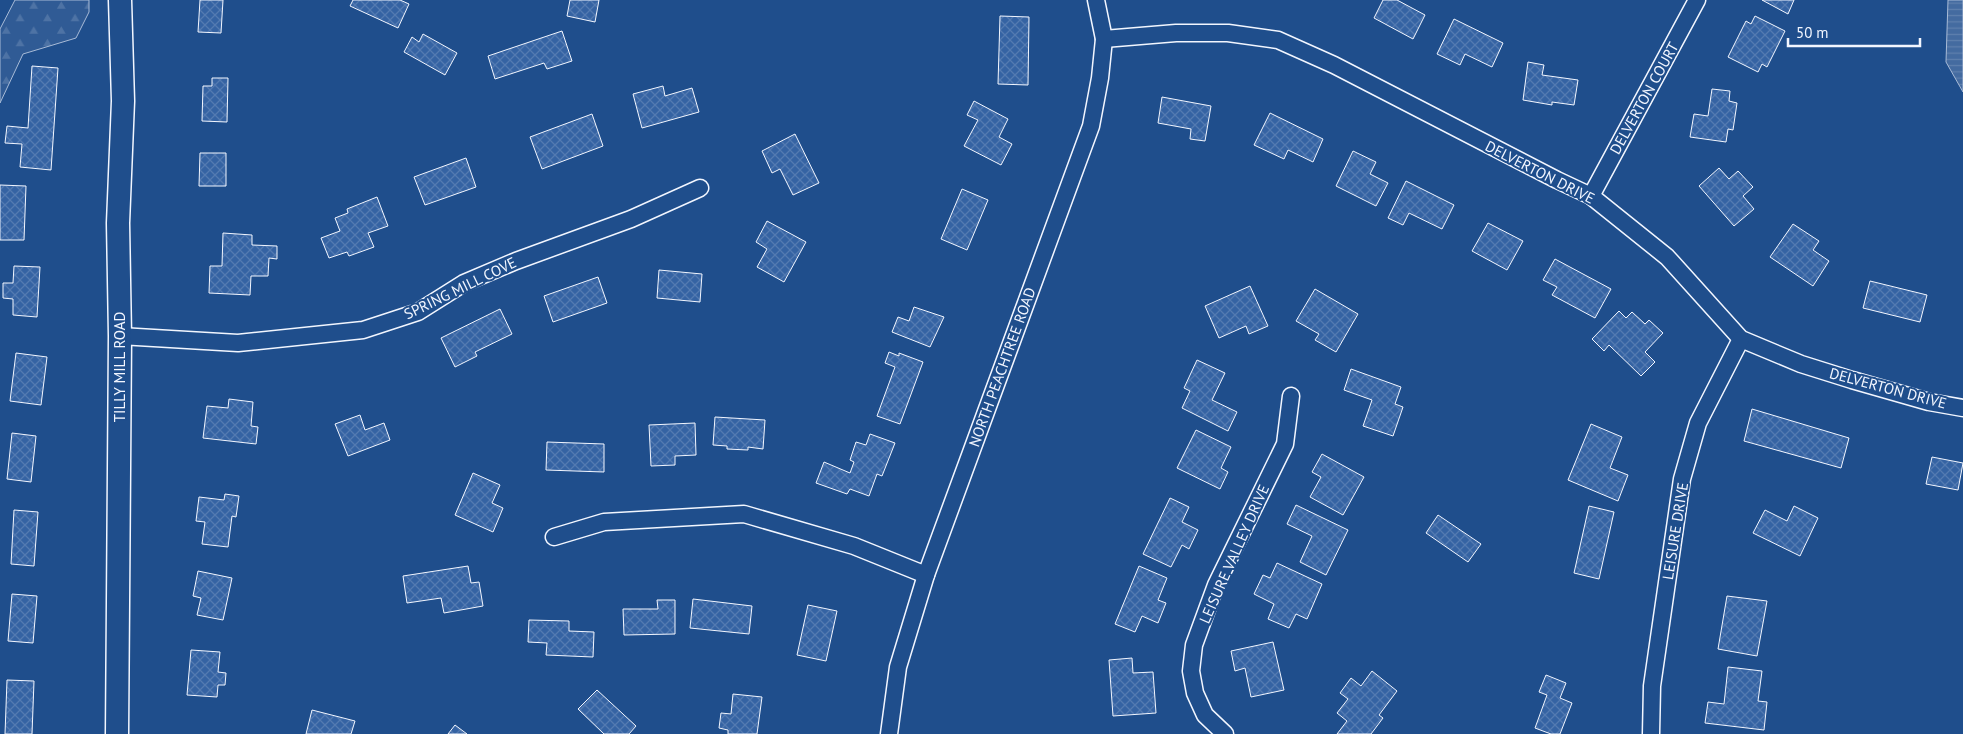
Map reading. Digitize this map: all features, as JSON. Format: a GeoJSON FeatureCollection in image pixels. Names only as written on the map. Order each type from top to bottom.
{"type":"FeatureCollection","features":[{"type":"Feature","properties":{"kind":"street","name":"TILLY MILL ROAD"},"geometry":{"type":"LineString","coordinates":[[117,734],[120,336],[118,223],[123,101],[120,0]]}},
{"type":"Feature","properties":{"kind":"street","name":"NORTH PEACHTREE ROAD"},"geometry":{"type":"LineString","coordinates":[[888,734],[898,667],[926,574],[1091,126],[1100,78],[1104,39],[1096,0]]}},
{"type":"Feature","properties":{"kind":"street","name":"DELVERTON COURT"},"geometry":{"type":"LineString","coordinates":[[1591,196],[1697,0]]}},
{"type":"Feature","properties":{"kind":"street","name":"DELVERTON DRIVE"},"geometry":{"type":"LineString","coordinates":[[1104,39],[1176,33],[1228,33],[1278,40],[1334,65],[1591,196],[1667,257],[1741,339],[1801,364],[1852,380],[1930,402],[1963,408]]}},
{"type":"Feature","properties":{"kind":"street","name":"SPRING MILL COVE"},"geometry":{"type":"LineString","coordinates":[[120,336],[238,343],[363,330],[418,312],[464,283],[516,261],[631,219],[700,188]]}},
{"type":"Feature","properties":{"kind":"street","name":"LEISURE DRIVE"},"geometry":{"type":"LineString","coordinates":[[1651,734],[1652,686],[1682,479],[1698,423],[1741,339]]}},
{"type":"Feature","properties":{"kind":"street","name":"LEISURE VALLEY DRIVE"},"geometry":{"type":"LineString","coordinates":[[1225,734],[1205,716],[1195,693],[1191,671],[1194,644],[1216,585],[1285,444],[1291,396]]}},
{"type":"Feature","properties":{"kind":"street"},"geometry":{"type":"LineString","coordinates":[[554,537],[604,522],[744,514],[854,546],[926,574]]}},
{"type":"Feature","properties":{"kind":"green space"},"geometry":{"type":"Polygon","coordinates":[[[15,0],[89,0],[89,12],[76,38],[23,54],[0,103],[0,29],[15,0]]]}},
{"type":"Feature","properties":{"kind":"shaded area"},"geometry":{"type":"Polygon","coordinates":[[[1948,0],[1963,0],[1963,92],[1946,62],[1948,0]]]}},
{"type":"Feature","properties":{"kind":"building"},"geometry":{"type":"Polygon","coordinates":[[[200,0],[223,0],[221,33],[198,32],[200,0]]]}},
{"type":"Feature","properties":{"kind":"building"},"geometry":{"type":"Polygon","coordinates":[[[353,0],[400,0],[409,4],[398,28],[350,6],[353,0]]]}},
{"type":"Feature","properties":{"kind":"building"},"geometry":{"type":"Polygon","coordinates":[[[570,0],[599,0],[595,22],[567,16],[570,0]]]}},
{"type":"Feature","properties":{"kind":"building"},"geometry":{"type":"Polygon","coordinates":[[[1383,0],[1397,0],[1425,15],[1413,39],[1374,18],[1383,0]]]}},
{"type":"Feature","properties":{"kind":"building"},"geometry":{"type":"Polygon","coordinates":[[[1762,0],[1794,0],[1788,14],[1762,0]]]}},
{"type":"Feature","properties":{"kind":"building"},"geometry":{"type":"Polygon","coordinates":[[[1000,16],[1029,17],[1028,85],[998,84],[1000,16]]]}},
{"type":"Feature","properties":{"kind":"building"},"geometry":{"type":"Polygon","coordinates":[[[1755,16],[1785,31],[1767,67],[1762,64],[1758,72],[1728,57],[1746,21],[1751,24],[1755,16]]]}},
{"type":"Feature","properties":{"kind":"building"},"geometry":{"type":"Polygon","coordinates":[[[1454,19],[1503,43],[1492,67],[1465,54],[1460,65],[1437,54],[1454,19]]]}},
{"type":"Feature","properties":{"kind":"building"},"geometry":{"type":"Polygon","coordinates":[[[562,31],[572,61],[547,69],[544,63],[495,79],[488,56],[562,31]]]}},
{"type":"Feature","properties":{"kind":"building"},"geometry":{"type":"Polygon","coordinates":[[[423,34],[457,53],[445,75],[404,52],[412,37],[419,42],[423,34]]]}},
{"type":"Feature","properties":{"kind":"building"},"geometry":{"type":"Polygon","coordinates":[[[1528,62],[1544,65],[1542,75],[1578,80],[1574,105],[1552,102],[1552,105],[1523,100],[1528,62]]]}},
{"type":"Feature","properties":{"kind":"building"},"geometry":{"type":"Polygon","coordinates":[[[32,66],[58,68],[51,170],[20,167],[22,144],[5,143],[7,126],[28,128],[32,66]]]}},
{"type":"Feature","properties":{"kind":"building"},"geometry":{"type":"Polygon","coordinates":[[[212,78],[228,78],[227,122],[202,121],[203,86],[212,86],[212,78]]]}},
{"type":"Feature","properties":{"kind":"building"},"geometry":{"type":"Polygon","coordinates":[[[663,86],[665,96],[692,88],[699,112],[642,128],[633,94],[663,86]]]}},
{"type":"Feature","properties":{"kind":"building"},"geometry":{"type":"Polygon","coordinates":[[[1712,89],[1730,91],[1729,101],[1737,103],[1733,130],[1728,129],[1726,142],[1690,137],[1694,114],[1708,116],[1712,89]]]}},
{"type":"Feature","properties":{"kind":"building"},"geometry":{"type":"Polygon","coordinates":[[[1162,97],[1211,106],[1205,141],[1190,139],[1191,129],[1158,123],[1162,97]]]}},
{"type":"Feature","properties":{"kind":"building"},"geometry":{"type":"Polygon","coordinates":[[[974,101],[1008,119],[999,137],[1012,144],[1001,165],[964,146],[978,120],[967,115],[974,101]]]}},
{"type":"Feature","properties":{"kind":"building"},"geometry":{"type":"Polygon","coordinates":[[[1270,113],[1323,139],[1313,162],[1288,150],[1284,159],[1254,145],[1270,113]]]}},
{"type":"Feature","properties":{"kind":"building"},"geometry":{"type":"Polygon","coordinates":[[[592,114],[603,146],[542,169],[530,137],[592,114]]]}},
{"type":"Feature","properties":{"kind":"building"},"geometry":{"type":"Polygon","coordinates":[[[795,134],[819,183],[793,195],[780,169],[772,173],[762,151],[795,134]]]}},
{"type":"Feature","properties":{"kind":"building"},"geometry":{"type":"Polygon","coordinates":[[[1353,151],[1376,162],[1370,174],[1388,183],[1376,206],[1336,186],[1353,151]]]}},
{"type":"Feature","properties":{"kind":"building"},"geometry":{"type":"Polygon","coordinates":[[[200,153],[226,153],[226,186],[199,186],[200,153]]]}},
{"type":"Feature","properties":{"kind":"building"},"geometry":{"type":"Polygon","coordinates":[[[466,158],[476,187],[425,205],[414,177],[466,158]]]}},
{"type":"Feature","properties":{"kind":"building"},"geometry":{"type":"Polygon","coordinates":[[[1719,168],[1729,179],[1738,171],[1753,187],[1743,196],[1754,209],[1734,226],[1699,186],[1719,168]]]}},
{"type":"Feature","properties":{"kind":"building"},"geometry":{"type":"Polygon","coordinates":[[[1406,181],[1454,205],[1442,229],[1409,213],[1403,225],[1388,218],[1406,181]]]}},
{"type":"Feature","properties":{"kind":"building"},"geometry":{"type":"Polygon","coordinates":[[[0,185],[26,186],[24,240],[0,240],[0,185]]]}},
{"type":"Feature","properties":{"kind":"building"},"geometry":{"type":"Polygon","coordinates":[[[962,189],[988,200],[967,250],[941,239],[962,189]]]}},
{"type":"Feature","properties":{"kind":"building"},"geometry":{"type":"Polygon","coordinates":[[[377,197],[388,226],[368,233],[374,247],[349,256],[347,252],[329,258],[321,238],[340,231],[335,218],[348,213],[347,209],[377,197]]]}},
{"type":"Feature","properties":{"kind":"building"},"geometry":{"type":"Polygon","coordinates":[[[767,221],[806,242],[784,282],[757,267],[767,249],[756,242],[767,221]]]}},
{"type":"Feature","properties":{"kind":"building"},"geometry":{"type":"Polygon","coordinates":[[[1488,223],[1523,241],[1507,270],[1472,251],[1488,223]]]}},
{"type":"Feature","properties":{"kind":"building"},"geometry":{"type":"Polygon","coordinates":[[[1793,224],[1819,241],[1813,250],[1829,261],[1813,286],[1770,257],[1793,224]]]}},
{"type":"Feature","properties":{"kind":"building"},"geometry":{"type":"Polygon","coordinates":[[[223,233],[252,235],[252,245],[277,246],[277,259],[269,258],[268,276],[251,276],[250,295],[209,293],[210,266],[222,266],[223,233]]]}},
{"type":"Feature","properties":{"kind":"building"},"geometry":{"type":"Polygon","coordinates":[[[1555,259],[1611,289],[1595,318],[1552,295],[1557,287],[1543,280],[1555,259]]]}},
{"type":"Feature","properties":{"kind":"building"},"geometry":{"type":"Polygon","coordinates":[[[14,266],[40,267],[37,317],[13,315],[13,299],[3,298],[3,283],[13,283],[14,266]]]}},
{"type":"Feature","properties":{"kind":"building"},"geometry":{"type":"Polygon","coordinates":[[[659,270],[702,274],[700,302],[657,298],[659,270]]]}},
{"type":"Feature","properties":{"kind":"building"},"geometry":{"type":"Polygon","coordinates":[[[598,277],[607,303],[553,322],[544,296],[598,277]]]}},
{"type":"Feature","properties":{"kind":"building"},"geometry":{"type":"Polygon","coordinates":[[[1870,281],[1927,295],[1920,322],[1863,308],[1870,281]]]}},
{"type":"Feature","properties":{"kind":"building"},"geometry":{"type":"Polygon","coordinates":[[[1250,286],[1268,326],[1249,334],[1246,326],[1219,338],[1205,306],[1250,286]]]}},
{"type":"Feature","properties":{"kind":"building"},"geometry":{"type":"Polygon","coordinates":[[[1315,289],[1358,314],[1336,352],[1315,340],[1319,334],[1296,321],[1315,289]]]}},
{"type":"Feature","properties":{"kind":"building"},"geometry":{"type":"Polygon","coordinates":[[[914,307],[944,317],[930,347],[892,332],[898,317],[909,321],[914,307]]]}},
{"type":"Feature","properties":{"kind":"building"},"geometry":{"type":"Polygon","coordinates":[[[500,309],[512,334],[475,352],[477,356],[455,367],[441,338],[500,309]]]}},
{"type":"Feature","properties":{"kind":"building"},"geometry":{"type":"Polygon","coordinates":[[[1619,311],[1626,318],[1632,312],[1645,324],[1649,320],[1663,333],[1645,352],[1655,362],[1641,376],[1609,345],[1604,351],[1592,339],[1619,311]]]}},
{"type":"Feature","properties":{"kind":"building"},"geometry":{"type":"Polygon","coordinates":[[[889,352],[899,356],[899,353],[923,362],[900,424],[877,416],[895,367],[885,363],[889,352]]]}},
{"type":"Feature","properties":{"kind":"building"},"geometry":{"type":"Polygon","coordinates":[[[16,353],[47,357],[41,405],[10,401],[16,353]]]}},
{"type":"Feature","properties":{"kind":"building"},"geometry":{"type":"Polygon","coordinates":[[[1197,360],[1225,373],[1212,400],[1237,412],[1228,431],[1182,408],[1190,391],[1184,388],[1197,360]]]}},
{"type":"Feature","properties":{"kind":"building"},"geometry":{"type":"Polygon","coordinates":[[[1351,369],[1401,387],[1395,404],[1403,407],[1393,436],[1363,426],[1372,400],[1344,390],[1351,369]]]}},
{"type":"Feature","properties":{"kind":"building"},"geometry":{"type":"Polygon","coordinates":[[[229,399],[253,402],[251,426],[258,427],[256,444],[203,438],[207,406],[228,408],[229,399]]]}},
{"type":"Feature","properties":{"kind":"building"},"geometry":{"type":"Polygon","coordinates":[[[1752,409],[1849,438],[1841,468],[1744,441],[1752,409]]]}},
{"type":"Feature","properties":{"kind":"building"},"geometry":{"type":"Polygon","coordinates":[[[360,415],[365,430],[384,423],[390,440],[348,456],[335,424],[360,415]]]}},
{"type":"Feature","properties":{"kind":"building"},"geometry":{"type":"Polygon","coordinates":[[[715,417],[765,420],[763,449],[748,447],[748,450],[727,449],[727,446],[713,445],[715,417]]]}},
{"type":"Feature","properties":{"kind":"building"},"geometry":{"type":"Polygon","coordinates":[[[695,423],[696,455],[675,456],[675,465],[651,466],[649,425],[695,423]]]}},
{"type":"Feature","properties":{"kind":"building"},"geometry":{"type":"Polygon","coordinates":[[[1591,424],[1622,437],[1610,468],[1628,475],[1618,501],[1568,480],[1591,424]]]}},
{"type":"Feature","properties":{"kind":"building"},"geometry":{"type":"Polygon","coordinates":[[[1196,430],[1231,447],[1221,468],[1228,472],[1220,489],[1177,468],[1196,430]]]}},
{"type":"Feature","properties":{"kind":"building"},"geometry":{"type":"Polygon","coordinates":[[[12,433],[36,436],[31,482],[7,479],[12,433]]]}},
{"type":"Feature","properties":{"kind":"building"},"geometry":{"type":"Polygon","coordinates":[[[870,434],[895,443],[882,476],[877,474],[869,496],[850,489],[847,494],[816,483],[824,462],[850,473],[854,462],[850,460],[856,442],[866,445],[870,434]]]}},
{"type":"Feature","properties":{"kind":"building"},"geometry":{"type":"Polygon","coordinates":[[[547,442],[604,444],[604,472],[546,470],[547,442]]]}},
{"type":"Feature","properties":{"kind":"building"},"geometry":{"type":"Polygon","coordinates":[[[1322,454],[1364,477],[1343,515],[1310,497],[1321,477],[1312,472],[1322,454]]]}},
{"type":"Feature","properties":{"kind":"building"},"geometry":{"type":"Polygon","coordinates":[[[1932,457],[1963,463],[1958,490],[1926,484],[1932,457]]]}},
{"type":"Feature","properties":{"kind":"building"},"geometry":{"type":"Polygon","coordinates":[[[473,473],[500,485],[492,503],[503,508],[493,532],[455,515],[473,473]]]}},
{"type":"Feature","properties":{"kind":"building"},"geometry":{"type":"Polygon","coordinates":[[[225,494],[239,496],[236,517],[232,516],[228,547],[202,544],[205,522],[196,521],[199,497],[224,500],[225,494]]]}},
{"type":"Feature","properties":{"kind":"building"},"geometry":{"type":"Polygon","coordinates":[[[1170,498],[1189,507],[1182,522],[1198,530],[1189,549],[1182,545],[1171,567],[1143,554],[1170,498]]]}},
{"type":"Feature","properties":{"kind":"building"},"geometry":{"type":"Polygon","coordinates":[[[1296,505],[1348,530],[1326,575],[1300,562],[1312,536],[1287,524],[1296,505]]]}},
{"type":"Feature","properties":{"kind":"building"},"geometry":{"type":"Polygon","coordinates":[[[1589,506],[1614,512],[1599,579],[1574,573],[1589,506]]]}},
{"type":"Feature","properties":{"kind":"building"},"geometry":{"type":"Polygon","coordinates":[[[1794,506],[1818,518],[1800,556],[1753,533],[1765,510],[1787,521],[1794,506]]]}},
{"type":"Feature","properties":{"kind":"building"},"geometry":{"type":"Polygon","coordinates":[[[14,510],[38,512],[34,566],[11,564],[14,510]]]}},
{"type":"Feature","properties":{"kind":"building"},"geometry":{"type":"Polygon","coordinates":[[[1438,515],[1481,544],[1468,562],[1426,533],[1438,515]]]}},
{"type":"Feature","properties":{"kind":"building"},"geometry":{"type":"Polygon","coordinates":[[[1277,563],[1322,584],[1307,619],[1296,614],[1289,628],[1268,619],[1274,604],[1254,594],[1263,575],[1270,578],[1277,563]]]}},
{"type":"Feature","properties":{"kind":"building"},"geometry":{"type":"Polygon","coordinates":[[[468,566],[471,583],[479,582],[483,606],[444,613],[441,598],[407,603],[403,576],[468,566]]]}},
{"type":"Feature","properties":{"kind":"building"},"geometry":{"type":"Polygon","coordinates":[[[1139,566],[1167,578],[1158,600],[1166,603],[1158,623],[1142,616],[1135,632],[1115,624],[1139,566]]]}},
{"type":"Feature","properties":{"kind":"building"},"geometry":{"type":"Polygon","coordinates":[[[198,571],[232,578],[223,620],[197,615],[201,598],[193,596],[198,571]]]}},
{"type":"Feature","properties":{"kind":"building"},"geometry":{"type":"Polygon","coordinates":[[[12,594],[37,596],[33,643],[8,641],[12,594]]]}},
{"type":"Feature","properties":{"kind":"building"},"geometry":{"type":"Polygon","coordinates":[[[1727,596],[1767,601],[1757,656],[1718,649],[1727,596]]]}},
{"type":"Feature","properties":{"kind":"building"},"geometry":{"type":"Polygon","coordinates":[[[693,599],[752,606],[749,634],[690,628],[693,599]]]}},
{"type":"Feature","properties":{"kind":"building"},"geometry":{"type":"Polygon","coordinates":[[[657,600],[675,600],[675,634],[624,635],[623,609],[658,609],[657,600]]]}},
{"type":"Feature","properties":{"kind":"building"},"geometry":{"type":"Polygon","coordinates":[[[808,605],[837,611],[826,661],[797,655],[808,605]]]}},
{"type":"Feature","properties":{"kind":"building"},"geometry":{"type":"Polygon","coordinates":[[[529,620],[569,621],[569,631],[594,632],[593,657],[546,655],[547,643],[528,642],[529,620]]]}},
{"type":"Feature","properties":{"kind":"building"},"geometry":{"type":"Polygon","coordinates":[[[1273,642],[1284,690],[1251,697],[1245,668],[1235,671],[1231,651],[1273,642]]]}},
{"type":"Feature","properties":{"kind":"building"},"geometry":{"type":"Polygon","coordinates":[[[191,650],[220,652],[218,672],[226,673],[225,685],[218,685],[217,697],[187,695],[191,650]]]}},
{"type":"Feature","properties":{"kind":"building"},"geometry":{"type":"Polygon","coordinates":[[[1132,658],[1133,673],[1153,672],[1156,713],[1113,716],[1109,660],[1132,658]]]}},
{"type":"Feature","properties":{"kind":"building"},"geometry":{"type":"Polygon","coordinates":[[[1728,667],[1762,671],[1758,701],[1767,702],[1764,730],[1705,723],[1708,702],[1724,704],[1728,667]]]}},
{"type":"Feature","properties":{"kind":"building"},"geometry":{"type":"Polygon","coordinates":[[[1372,671],[1397,691],[1379,715],[1383,718],[1371,734],[1337,734],[1347,721],[1337,713],[1348,699],[1340,693],[1351,678],[1361,686],[1372,671]]]}},
{"type":"Feature","properties":{"kind":"building"},"geometry":{"type":"Polygon","coordinates":[[[1546,675],[1566,683],[1560,698],[1572,703],[1560,734],[1551,734],[1535,728],[1547,695],[1539,692],[1546,675]]]}},
{"type":"Feature","properties":{"kind":"building"},"geometry":{"type":"Polygon","coordinates":[[[7,680],[34,681],[32,734],[5,734],[7,680]]]}},
{"type":"Feature","properties":{"kind":"building"},"geometry":{"type":"Polygon","coordinates":[[[597,690],[636,726],[629,734],[604,734],[578,709],[597,690]]]}},
{"type":"Feature","properties":{"kind":"building"},"geometry":{"type":"Polygon","coordinates":[[[733,694],[762,697],[757,734],[728,734],[728,730],[719,728],[721,713],[731,714],[733,694]]]}},
{"type":"Feature","properties":{"kind":"building"},"geometry":{"type":"Polygon","coordinates":[[[312,710],[355,721],[351,734],[306,734],[312,710]]]}},
{"type":"Feature","properties":{"kind":"building"},"geometry":{"type":"Polygon","coordinates":[[[455,725],[467,734],[448,734],[455,725]]]}}]}
